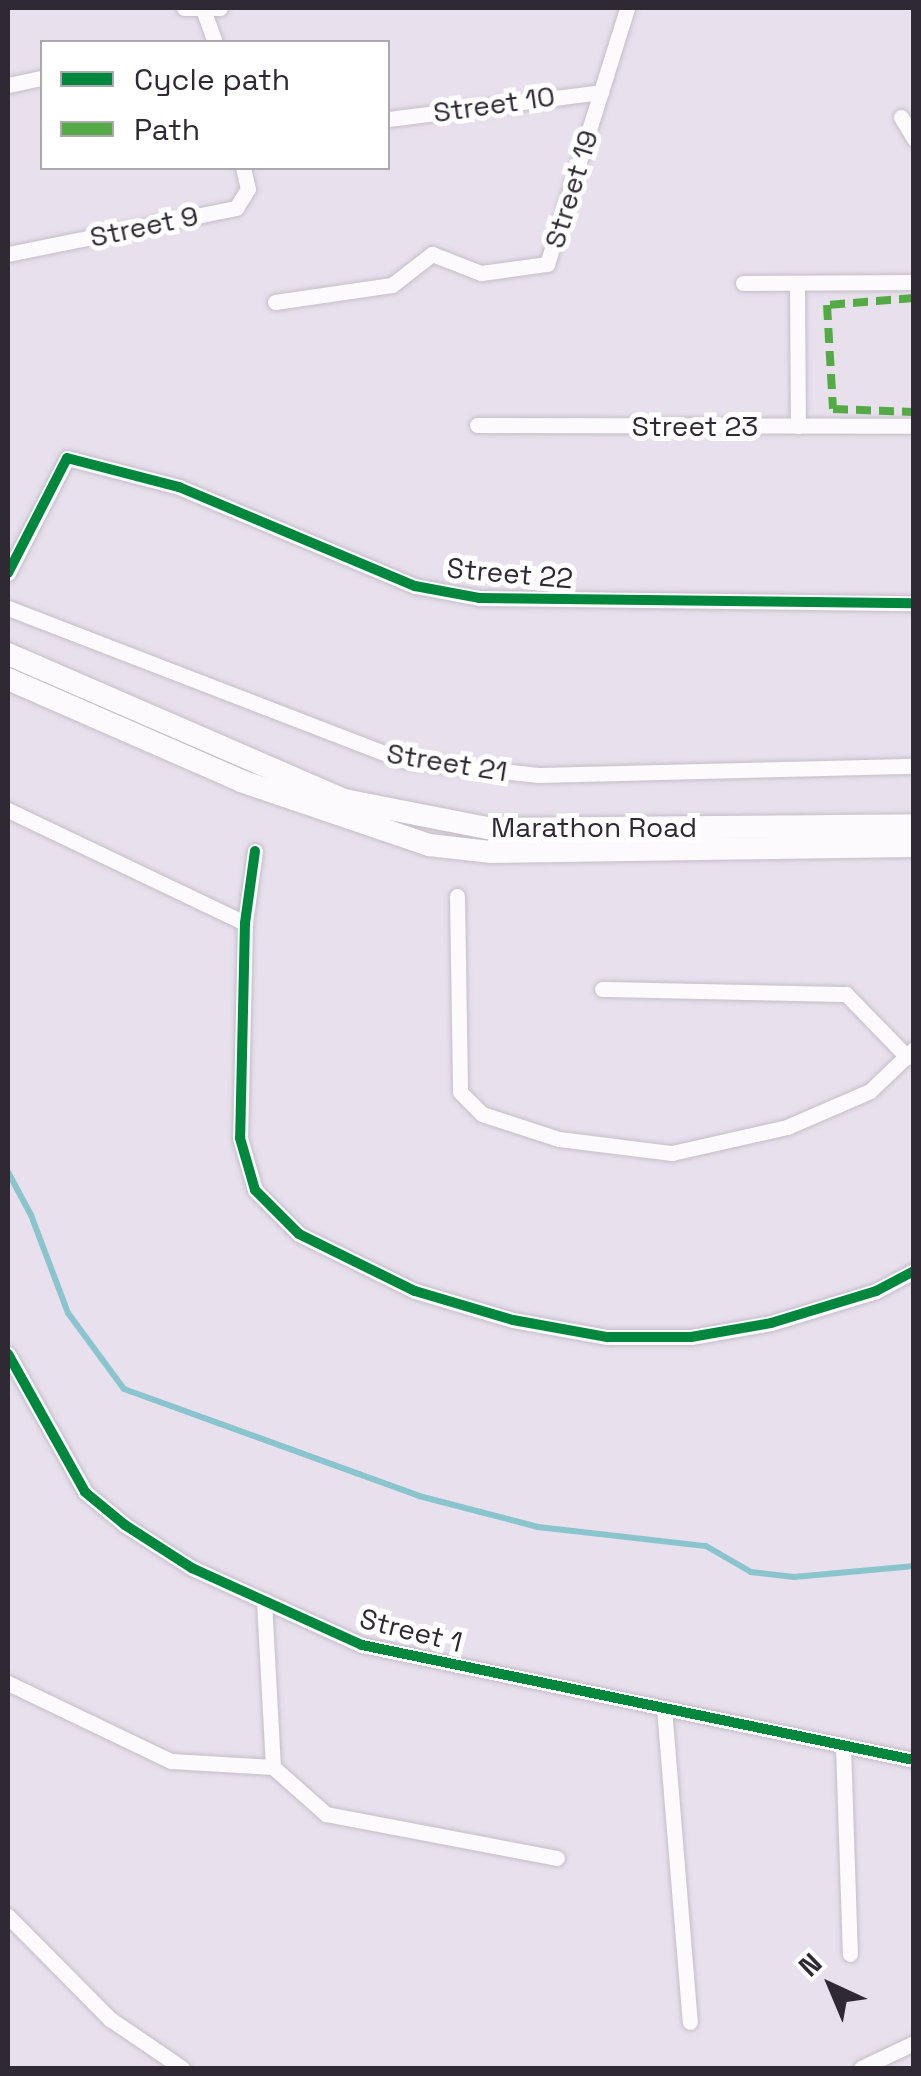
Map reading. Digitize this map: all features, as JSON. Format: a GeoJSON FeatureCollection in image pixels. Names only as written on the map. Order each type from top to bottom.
{"type":"FeatureCollection","features":[{"type":"Feature","properties":{"kind":"main road","name":"Marathon Road"},"geometry":{"type":"LineString","coordinates":[[8,654],[344,800],[492,829],[914,825]]}},
{"type":"Feature","properties":{"kind":"main road","name":"Marathon Road"},"geometry":{"type":"LineString","coordinates":[[8,679],[241,781],[429,846],[490,852],[914,846]]}},
{"type":"Feature","properties":{"kind":"street"},"geometry":{"type":"LineString","coordinates":[[184,8],[212,10],[214,40]]}},
{"type":"Feature","properties":{"kind":"street","name":"Street 19"},"geometry":{"type":"LineString","coordinates":[[275,302],[392,286],[432,254],[481,273],[546,264],[627,8]]}},
{"type":"Feature","properties":{"kind":"street"},"geometry":{"type":"LineString","coordinates":[[8,85],[40,78]]}},
{"type":"Feature","properties":{"kind":"street","name":"Street 10"},"geometry":{"type":"LineString","coordinates":[[390,120],[600,92]]}},
{"type":"Feature","properties":{"kind":"street"},"geometry":{"type":"LineString","coordinates":[[901,118],[914,140]]}},
{"type":"Feature","properties":{"kind":"street","name":"Street 9"},"geometry":{"type":"LineString","coordinates":[[8,254],[236,208],[248,189],[243,170]]}},
{"type":"Feature","properties":{"kind":"street"},"geometry":{"type":"LineString","coordinates":[[743,284],[914,282]]}},
{"type":"Feature","properties":{"kind":"street"},"geometry":{"type":"LineString","coordinates":[[797,285],[798,426]]}},
{"type":"Feature","properties":{"kind":"street","name":"Street 23"},"geometry":{"type":"LineString","coordinates":[[478,425],[914,426]]}},
{"type":"Feature","properties":{"kind":"street","name":"Street 22"},"geometry":{"type":"LineString","coordinates":[[8,573],[67,458],[180,487],[415,586],[479,598],[914,604]]}},
{"type":"Feature","properties":{"kind":"street","name":"Street 21"},"geometry":{"type":"LineString","coordinates":[[8,608],[402,760],[538,775],[914,766]]}},
{"type":"Feature","properties":{"kind":"street"},"geometry":{"type":"LineString","coordinates":[[8,810],[246,923]]}},
{"type":"Feature","properties":{"kind":"street"},"geometry":{"type":"LineString","coordinates":[[256,852],[246,923],[240,1138],[255,1190],[299,1234],[336,1256],[415,1291],[513,1320],[607,1336],[690,1336],[771,1323],[876,1291],[914,1271]]}},
{"type":"Feature","properties":{"kind":"street"},"geometry":{"type":"LineString","coordinates":[[457,896],[460,1092],[482,1114],[559,1139],[672,1153],[787,1127],[870,1091],[910,1053],[846,994],[602,989]]}},
{"type":"Feature","properties":{"kind":"street","name":"Street 1"},"geometry":{"type":"LineString","coordinates":[[8,1354],[86,1492],[192,1568],[362,1646],[914,1760]]}},
{"type":"Feature","properties":{"kind":"street"},"geometry":{"type":"LineString","coordinates":[[264,1601],[273,1767]]}},
{"type":"Feature","properties":{"kind":"street"},"geometry":{"type":"LineString","coordinates":[[8,1683],[171,1761],[273,1767],[326,1814],[557,1858]]}},
{"type":"Feature","properties":{"kind":"street"},"geometry":{"type":"LineString","coordinates":[[664,1708],[690,2022]]}},
{"type":"Feature","properties":{"kind":"street"},"geometry":{"type":"LineString","coordinates":[[843,1746],[850,1954]]}},
{"type":"Feature","properties":{"kind":"street"},"geometry":{"type":"LineString","coordinates":[[8,1916],[110,2019],[182,2068]]}},
{"type":"Feature","properties":{"kind":"street"},"geometry":{"type":"LineString","coordinates":[[861,2068],[914,2043]]}},
{"type":"Feature","properties":{"kind":"waterway"},"geometry":{"type":"LineString","coordinates":[[8,1172],[31,1215],[68,1313],[124,1389],[419,1496],[538,1527],[706,1546],[751,1572],[794,1577],[914,1566]]}},
{"type":"Feature","properties":{"kind":"marked path"},"geometry":{"type":"LineString","coordinates":[[914,298],[827,305],[833,409],[914,412]]}},
{"type":"Feature","properties":{"kind":"cycle path"},"geometry":{"type":"LineString","coordinates":[[8,573],[67,458],[179,487],[415,586],[479,598],[914,603]]}},
{"type":"Feature","properties":{"kind":"cycle path"},"geometry":{"type":"LineString","coordinates":[[255,851],[245,923],[240,1138],[255,1190],[299,1234],[415,1291],[513,1320],[607,1337],[691,1337],[771,1323],[876,1291],[914,1271]]}},
{"type":"Feature","properties":{"kind":"cycle path"},"geometry":{"type":"LineString","coordinates":[[8,1354],[85,1492],[125,1525],[192,1568],[362,1645],[914,1760]]}}]}
